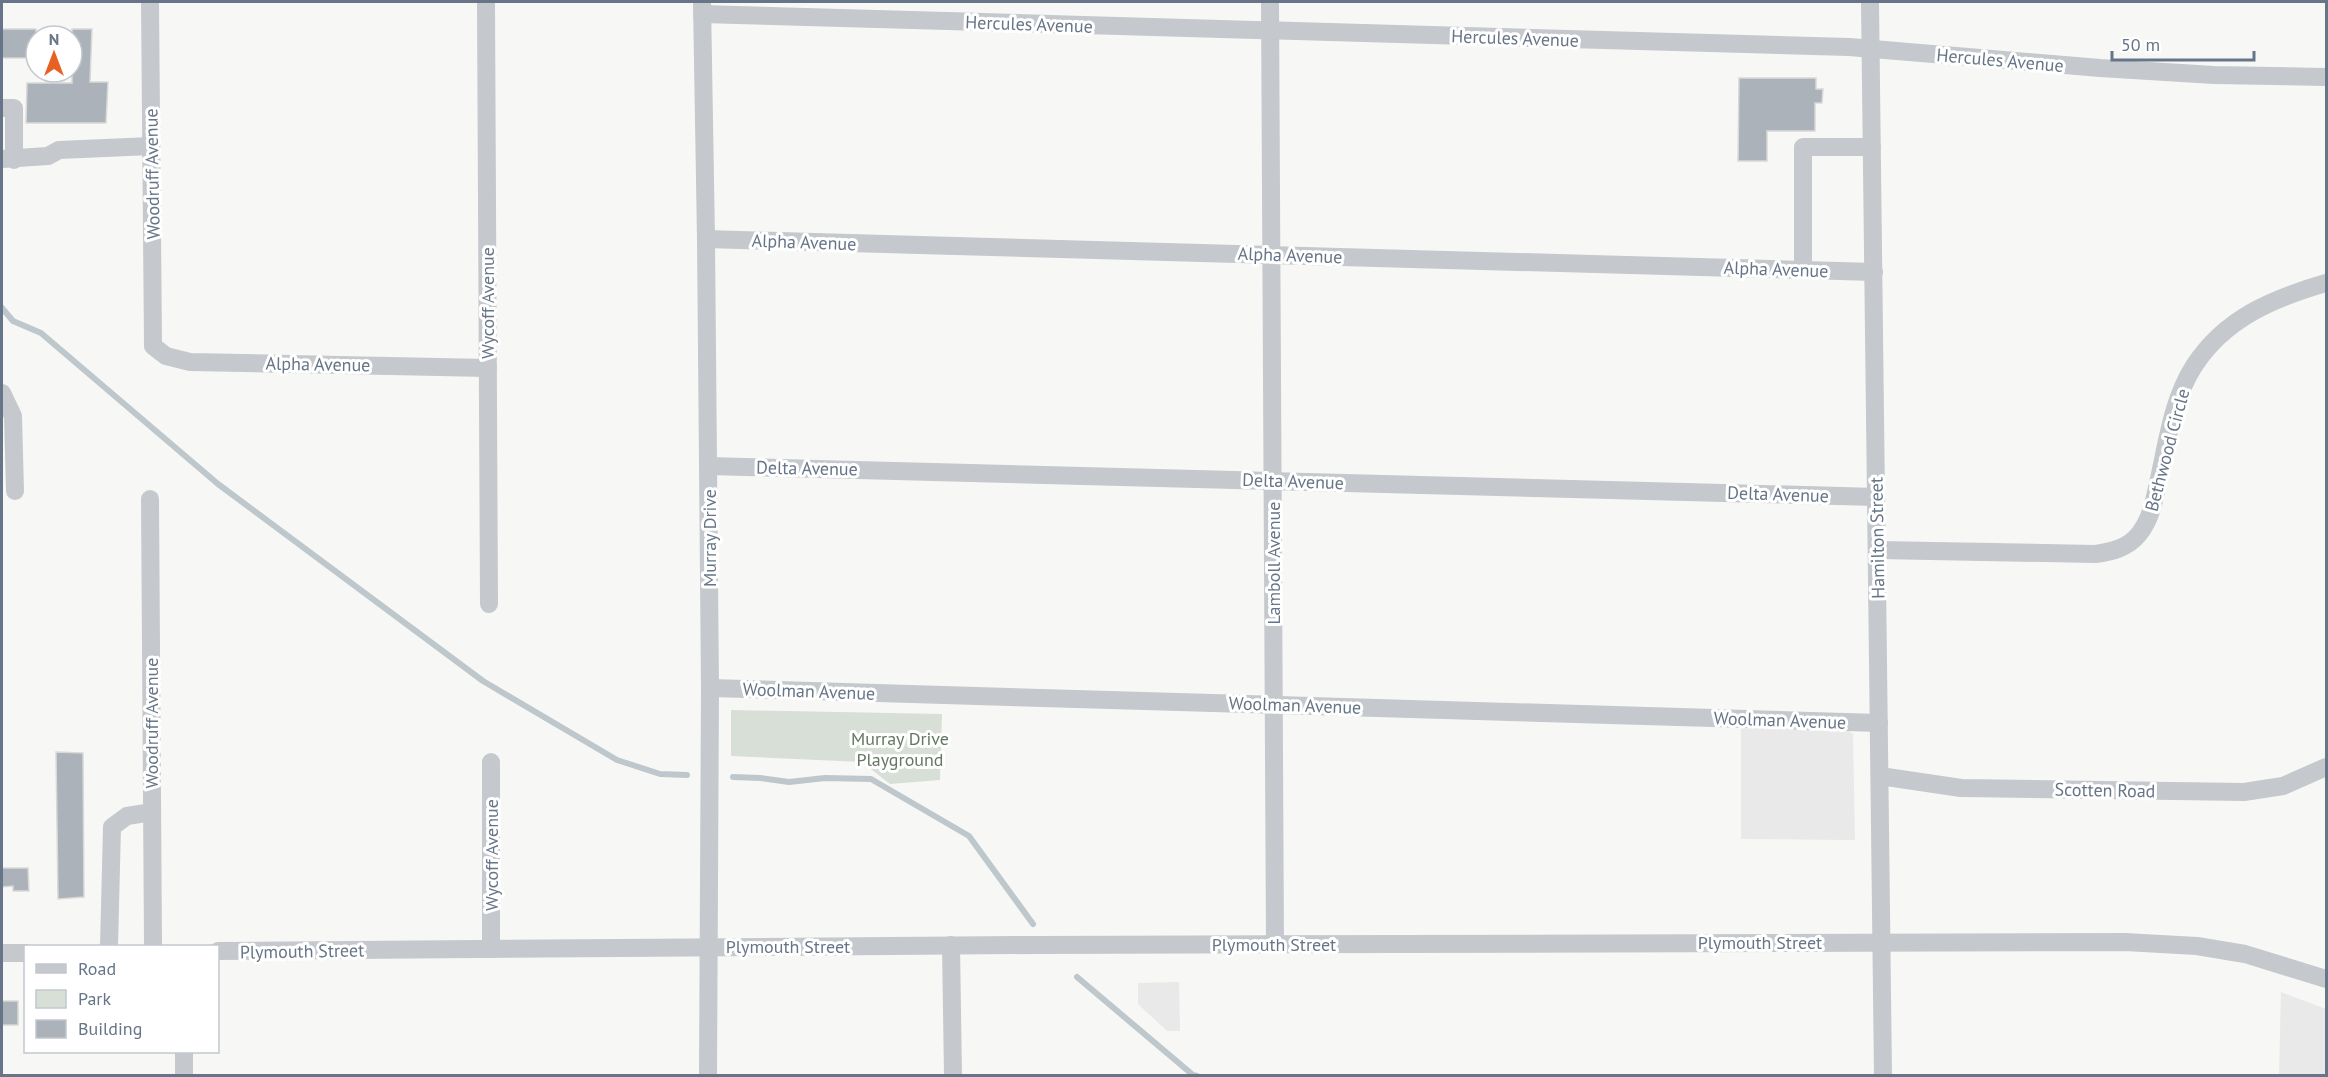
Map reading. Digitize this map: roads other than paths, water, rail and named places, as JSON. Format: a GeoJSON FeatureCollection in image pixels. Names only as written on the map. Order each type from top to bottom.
{"type":"FeatureCollection","features":[{"type":"Feature","properties":{"kind":"street","name":"Woodruff Avenue"},"geometry":{"type":"LineString","coordinates":[[150,2],[153,346]]}},
{"type":"Feature","properties":{"kind":"street","name":"Wycoff Avenue"},"geometry":{"type":"LineString","coordinates":[[486,2],[489,604]]}},
{"type":"Feature","properties":{"kind":"street","name":"Lamboll Avenue"},"geometry":{"type":"LineString","coordinates":[[1269,2],[1275,944]]}},
{"type":"Feature","properties":{"kind":"street","name":"Hamilton Street"},"geometry":{"type":"LineString","coordinates":[[1870,2],[1883,1076]]}},
{"type":"Feature","properties":{"kind":"street","name":"Hercules Avenue"},"geometry":{"type":"LineString","coordinates":[[702,8],[1270,31],[1870,49],[2100,68],[2214,75],[2326,77]]}},
{"type":"Feature","properties":{"kind":"street","name":"Murray Drive"},"geometry":{"type":"LineString","coordinates":[[702,8],[710,688],[708,1076]]}},
{"type":"Feature","properties":{"kind":"street"},"geometry":{"type":"LineString","coordinates":[[2,108],[14,108],[8,160],[48,156],[59,150],[151,146]]}},
{"type":"Feature","properties":{"kind":"street"},"geometry":{"type":"LineString","coordinates":[[1803,269],[1803,147],[1872,147]]}},
{"type":"Feature","properties":{"kind":"street","name":"Alpha Avenue"},"geometry":{"type":"LineString","coordinates":[[706,239],[1874,272]]}},
{"type":"Feature","properties":{"kind":"street","name":"Bethwood Circle"},"geometry":{"type":"LineString","coordinates":[[1878,550],[2095,554],[2116,551],[2138,535],[2150,516],[2180,392],[2195,365],[2232,324],[2257,308],[2289,294],[2326,283]]}},
{"type":"Feature","properties":{"kind":"street","name":"Alpha Avenue"},"geometry":{"type":"LineString","coordinates":[[153,346],[166,357],[190,362],[488,368]]}},
{"type":"Feature","properties":{"kind":"street"},"geometry":{"type":"LineString","coordinates":[[2,393],[13,416],[15,491]]}},
{"type":"Feature","properties":{"kind":"street","name":"Delta Avenue"},"geometry":{"type":"LineString","coordinates":[[708,466],[1877,497]]}},
{"type":"Feature","properties":{"kind":"street","name":"Woodruff Avenue"},"geometry":{"type":"LineString","coordinates":[[150,499],[153,945]]}},
{"type":"Feature","properties":{"kind":"street","name":"Woolman Avenue"},"geometry":{"type":"LineString","coordinates":[[710,688],[1879,723]]}},
{"type":"Feature","properties":{"kind":"street","name":"Wycoff Avenue"},"geometry":{"type":"LineString","coordinates":[[490,762],[491,949]]}},
{"type":"Feature","properties":{"kind":"street","name":"Scotten Road"},"geometry":{"type":"LineString","coordinates":[[1880,776],[1961,788],[2244,792],[2283,786],[2326,767]]}},
{"type":"Feature","properties":{"kind":"street"},"geometry":{"type":"LineString","coordinates":[[109,945],[112,827],[127,816],[152,812]]}},
{"type":"Feature","properties":{"kind":"street","name":"Plymouth Street"},"geometry":{"type":"LineString","coordinates":[[219,951],[951,945],[2125,942],[2197,946],[2245,954],[2326,979]]}},
{"type":"Feature","properties":{"kind":"street"},"geometry":{"type":"LineString","coordinates":[[951,945],[953,1076]]}},
{"type":"Feature","properties":{"kind":"street"},"geometry":{"type":"LineString","coordinates":[[2,953],[24,953]]}},
{"type":"Feature","properties":{"kind":"street"},"geometry":{"type":"LineString","coordinates":[[183,1053],[184,1076]]}},
{"type":"Feature","properties":{"kind":"waterway"},"geometry":{"type":"LineString","coordinates":[[2,308],[13,321],[41,333],[218,484],[483,681],[617,760],[660,774],[687,775]]}},
{"type":"Feature","properties":{"kind":"waterway"},"geometry":{"type":"LineString","coordinates":[[733,777],[789,782],[825,778],[871,779],[969,836],[1033,924]]}},
{"type":"Feature","properties":{"kind":"waterway"},"geometry":{"type":"LineString","coordinates":[[1077,977],[1197,1076]]}},
{"type":"Feature","properties":{"kind":"park label","name":"Murray Drive Playground"},"geometry":{"type":"Point","coordinates":[900,748]}}]}
